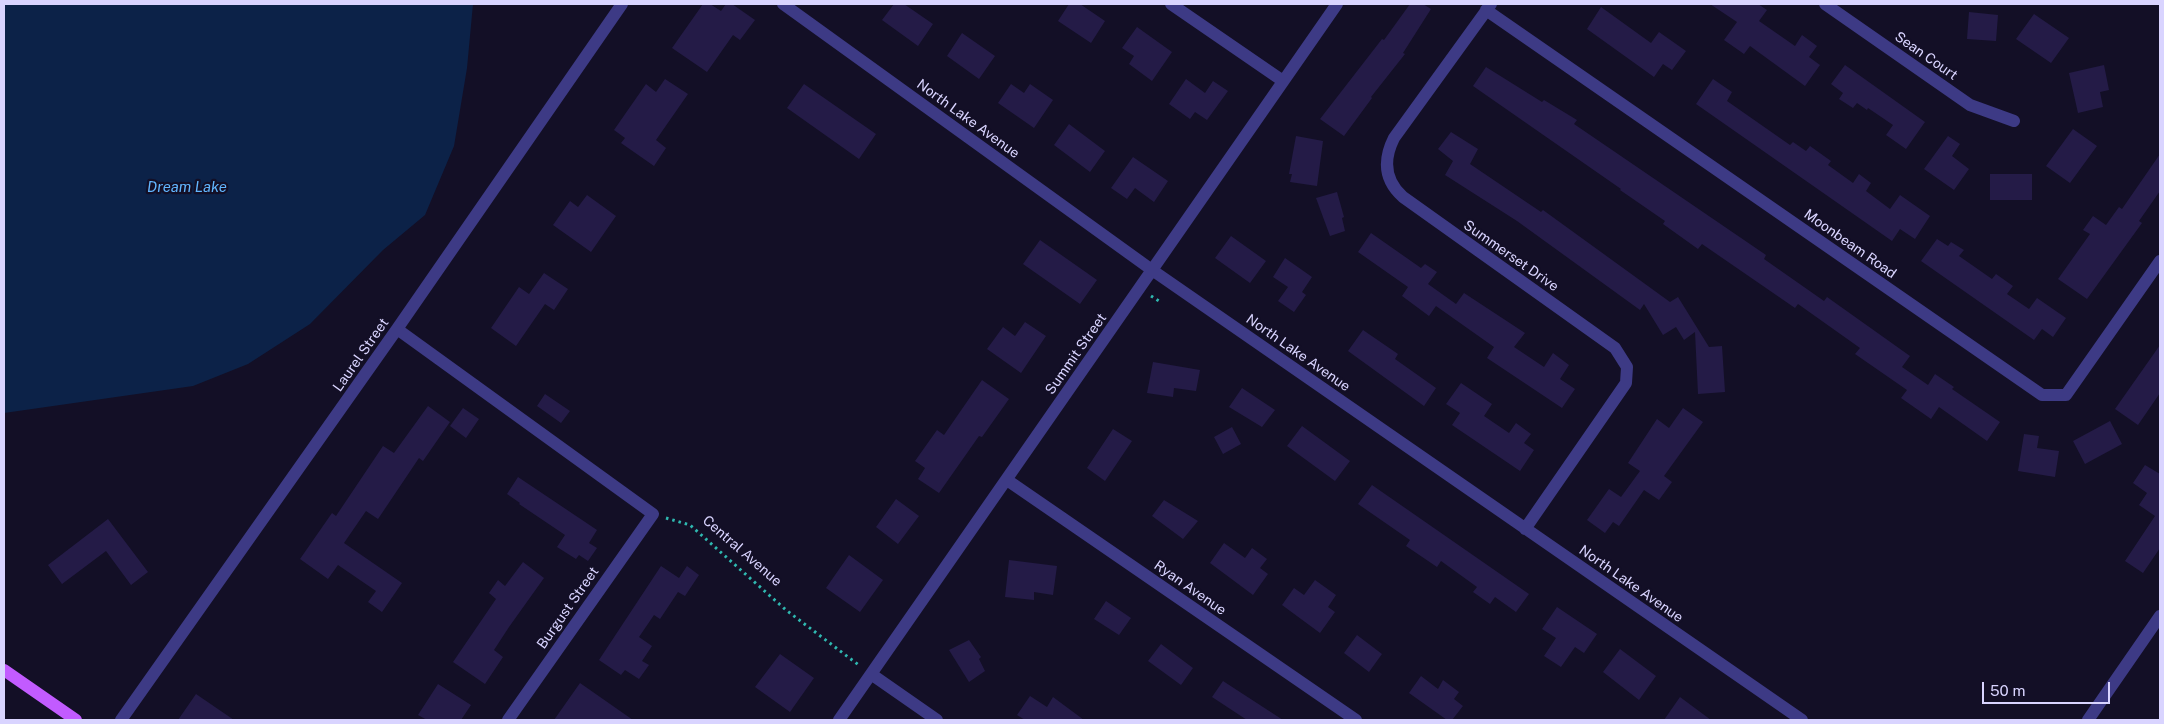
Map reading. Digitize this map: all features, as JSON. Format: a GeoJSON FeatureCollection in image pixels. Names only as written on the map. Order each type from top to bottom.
{"type":"FeatureCollection","features":[{"type":"Feature","properties":{"kind":"main road"},"geometry":{"type":"LineString","coordinates":[[4,670],[76,720]]}},
{"type":"Feature","properties":{"kind":"street","name":"Laurel Street"},"geometry":{"type":"LineString","coordinates":[[121,720],[397,329],[622,4]]}},
{"type":"Feature","properties":{"kind":"street","name":"North Lake Avenue"},"geometry":{"type":"LineString","coordinates":[[783,4],[1152,270],[1802,720]]}},
{"type":"Feature","properties":{"kind":"street"},"geometry":{"type":"LineString","coordinates":[[1171,4],[1283,81]]}},
{"type":"Feature","properties":{"kind":"street","name":"Summit Street"},"geometry":{"type":"LineString","coordinates":[[839,720],[1337,4]]}},
{"type":"Feature","properties":{"kind":"street","name":"Sean Court"},"geometry":{"type":"LineString","coordinates":[[1826,4],[1970,105],[2014,121]]}},
{"type":"Feature","properties":{"kind":"street","name":"Moonbeam Road"},"geometry":{"type":"LineString","coordinates":[[1489,7],[2042,395],[2066,395],[2160,261]]}},
{"type":"Feature","properties":{"kind":"street","name":"Summerset Drive"},"geometry":{"type":"LineString","coordinates":[[1489,7],[1394,138],[1386,158],[1388,175],[1396,191],[1615,348],[1627,367],[1626,383],[1525,529]]}},
{"type":"Feature","properties":{"kind":"street"},"geometry":{"type":"LineString","coordinates":[[397,329],[653,514]]}},
{"type":"Feature","properties":{"kind":"street","name":"Ryan Avenue"},"geometry":{"type":"LineString","coordinates":[[1007,480],[1356,720]]}},
{"type":"Feature","properties":{"kind":"street","name":"Burgust Street"},"geometry":{"type":"LineString","coordinates":[[508,720],[653,514]]}},
{"type":"Feature","properties":{"kind":"street"},"geometry":{"type":"LineString","coordinates":[[2088,720],[2160,616]]}},
{"type":"Feature","properties":{"kind":"street"},"geometry":{"type":"LineString","coordinates":[[871,674],[937,720]]}},
{"type":"Feature","properties":{"kind":"path"},"geometry":{"type":"LineString","coordinates":[[1150,295],[1159,301]]}},
{"type":"Feature","properties":{"kind":"path","name":"Central Avenue"},"geometry":{"type":"LineString","coordinates":[[653,514],[690,525],[786,610],[871,674]]}},
{"type":"Feature","properties":{"kind":"water","name":"Dream Lake"},"geometry":{"type":"Polygon","coordinates":[[[4,4],[473,4],[467,68],[454,146],[425,215],[383,250],[310,324],[248,364],[193,386],[4,413],[4,4]]]}},
{"type":"Feature","properties":{"kind":"building"},"geometry":{"type":"Polygon","coordinates":[[[703,4],[710,4],[721,11],[726,4],[732,4],[755,20],[740,40],[733,35],[707,72],[672,48],[703,4]]]}},
{"type":"Feature","properties":{"kind":"building"},"geometry":{"type":"Polygon","coordinates":[[[894,4],[904,4],[933,24],[918,46],[882,20],[894,4]]]}},
{"type":"Feature","properties":{"kind":"building"},"geometry":{"type":"Polygon","coordinates":[[[1069,4],[1080,4],[1105,21],[1091,43],[1058,21],[1069,4]]]}},
{"type":"Feature","properties":{"kind":"building"},"geometry":{"type":"Polygon","coordinates":[[[1410,4],[1423,4],[1431,9],[1403,53],[1405,54],[1371,97],[1344,136],[1320,119],[1382,39],[1384,40],[1410,4]]]}},
{"type":"Feature","properties":{"kind":"building"},"geometry":{"type":"Polygon","coordinates":[[[1710,4],[1758,4],[1767,10],[1759,21],[1795,46],[1802,35],[1817,46],[1809,57],[1820,65],[1805,86],[1750,46],[1744,54],[1724,40],[1737,22],[1710,4]]]}},
{"type":"Feature","properties":{"kind":"building"},"geometry":{"type":"Polygon","coordinates":[[[1601,7],[1651,43],[1659,32],[1686,51],[1672,70],[1663,64],[1654,77],[1587,29],[1601,7]]]}},
{"type":"Feature","properties":{"kind":"building"},"geometry":{"type":"Polygon","coordinates":[[[1969,12],[1998,15],[1996,41],[1967,39],[1969,12]]]}},
{"type":"Feature","properties":{"kind":"building"},"geometry":{"type":"Polygon","coordinates":[[[2034,14],[2069,38],[2051,63],[2016,39],[2034,14]]]}},
{"type":"Feature","properties":{"kind":"building"},"geometry":{"type":"Polygon","coordinates":[[[1137,27],[1172,52],[1152,81],[1129,64],[1134,56],[1122,48],[1137,27]]]}},
{"type":"Feature","properties":{"kind":"building"},"geometry":{"type":"Polygon","coordinates":[[[962,33],[995,56],[979,79],[947,56],[962,33]]]}},
{"type":"Feature","properties":{"kind":"building"},"geometry":{"type":"Polygon","coordinates":[[[1845,65],[1925,122],[1906,149],[1886,135],[1893,125],[1868,108],[1867,110],[1857,103],[1853,108],[1839,99],[1843,93],[1831,84],[1845,65]]]}},
{"type":"Feature","properties":{"kind":"building"},"geometry":{"type":"Polygon","coordinates":[[[2104,65],[2109,90],[2100,92],[2103,107],[2078,113],[2069,73],[2104,65]]]}},
{"type":"Feature","properties":{"kind":"building"},"geometry":{"type":"Polygon","coordinates":[[[1486,67],[1542,102],[1544,100],[1577,120],[1574,124],[1766,255],[1764,259],[1824,301],[1827,297],[1910,356],[1902,367],[1928,385],[1935,374],[1954,387],[1952,389],[2000,422],[1987,441],[1939,407],[1931,419],[1901,398],[1907,390],[1855,354],[1860,348],[1798,304],[1795,308],[1702,244],[1698,249],[1663,224],[1665,221],[1621,189],[1473,86],[1486,67]]]}},
{"type":"Feature","properties":{"kind":"building"},"geometry":{"type":"Polygon","coordinates":[[[665,79],[688,94],[656,140],[666,148],[654,166],[621,143],[625,138],[614,130],[646,84],[656,92],[665,79]]]}},
{"type":"Feature","properties":{"kind":"building"},"geometry":{"type":"Polygon","coordinates":[[[1186,79],[1205,93],[1213,81],[1228,91],[1207,120],[1195,112],[1190,119],[1169,104],[1186,79]]]}},
{"type":"Feature","properties":{"kind":"building"},"geometry":{"type":"Polygon","coordinates":[[[1713,79],[1732,92],[1727,101],[1790,145],[1793,142],[1806,151],[1810,146],[1831,161],[1828,165],[1853,183],[1859,174],[1871,183],[1866,191],[1890,209],[1900,195],[1930,216],[1915,239],[1900,229],[1892,241],[1696,104],[1713,79]]]}},
{"type":"Feature","properties":{"kind":"building"},"geometry":{"type":"Polygon","coordinates":[[[804,84],[876,134],[859,159],[787,108],[804,84]]]}},
{"type":"Feature","properties":{"kind":"building"},"geometry":{"type":"Polygon","coordinates":[[[1011,84],[1024,93],[1030,84],[1053,100],[1034,128],[998,103],[1011,84]]]}},
{"type":"Feature","properties":{"kind":"building"},"geometry":{"type":"Polygon","coordinates":[[[1069,124],[1105,151],[1090,172],[1054,145],[1069,124]]]}},
{"type":"Feature","properties":{"kind":"building"},"geometry":{"type":"Polygon","coordinates":[[[2073,129],[2097,146],[2070,183],[2046,166],[2073,129]]]}},
{"type":"Feature","properties":{"kind":"building"},"geometry":{"type":"Polygon","coordinates":[[[1451,132],[1478,149],[1470,164],[1541,212],[1543,210],[1670,302],[1678,297],[1709,347],[1722,346],[1725,392],[1698,394],[1695,332],[1684,340],[1676,327],[1663,335],[1644,304],[1640,310],[1517,221],[1445,175],[1453,161],[1438,149],[1451,132]]]}},
{"type":"Feature","properties":{"kind":"building"},"geometry":{"type":"Polygon","coordinates":[[[1296,136],[1323,141],[1317,186],[1290,182],[1292,174],[1289,174],[1296,136]]]}},
{"type":"Feature","properties":{"kind":"building"},"geometry":{"type":"Polygon","coordinates":[[[1948,136],[1960,144],[1952,156],[1969,169],[1954,190],[1924,169],[1948,136]]]}},
{"type":"Feature","properties":{"kind":"building"},"geometry":{"type":"Polygon","coordinates":[[[2160,154],[2160,191],[2139,221],[2142,223],[2087,299],[2058,279],[2090,234],[2083,230],[2093,216],[2106,225],[2119,207],[2122,209],[2160,154]]]}},
{"type":"Feature","properties":{"kind":"building"},"geometry":{"type":"Polygon","coordinates":[[[1133,157],[1168,181],[1154,202],[1135,188],[1127,199],[1111,188],[1133,157]]]}},
{"type":"Feature","properties":{"kind":"building"},"geometry":{"type":"Polygon","coordinates":[[[1990,174],[2032,174],[2032,200],[1990,200],[1990,174]]]}},
{"type":"Feature","properties":{"kind":"building"},"geometry":{"type":"Polygon","coordinates":[[[1337,192],[1344,217],[1342,218],[1345,231],[1330,236],[1316,198],[1337,192]]]}},
{"type":"Feature","properties":{"kind":"building"},"geometry":{"type":"Polygon","coordinates":[[[587,195],[616,216],[591,252],[553,225],[570,201],[578,207],[587,195]]]}},
{"type":"Feature","properties":{"kind":"building"},"geometry":{"type":"Polygon","coordinates":[[[1371,233],[1421,268],[1425,264],[1437,272],[1428,284],[1456,304],[1464,293],[1525,333],[1514,347],[1544,367],[1553,353],[1569,365],[1560,379],[1575,389],[1562,408],[1487,358],[1494,347],[1436,306],[1429,316],[1402,296],[1408,287],[1358,252],[1371,233]]]}},
{"type":"Feature","properties":{"kind":"building"},"geometry":{"type":"Polygon","coordinates":[[[1231,236],[1266,261],[1250,283],[1215,258],[1231,236]]]}},
{"type":"Feature","properties":{"kind":"building"},"geometry":{"type":"Polygon","coordinates":[[[1937,239],[1948,246],[1951,242],[1964,250],[1959,256],[1992,279],[1996,274],[2013,286],[2007,294],[2029,309],[2037,298],[2066,318],[2053,337],[2042,329],[2034,340],[1921,261],[1937,239]]]}},
{"type":"Feature","properties":{"kind":"building"},"geometry":{"type":"Polygon","coordinates":[[[1040,240],[1097,280],[1080,304],[1023,264],[1040,240]]]}},
{"type":"Feature","properties":{"kind":"building"},"geometry":{"type":"Polygon","coordinates":[[[1285,258],[1312,277],[1302,292],[1306,295],[1294,312],[1278,301],[1288,287],[1273,277],[1285,258]]]}},
{"type":"Feature","properties":{"kind":"building"},"geometry":{"type":"Polygon","coordinates":[[[544,273],[568,289],[554,310],[545,304],[516,346],[491,328],[519,287],[529,294],[544,273]]]}},
{"type":"Feature","properties":{"kind":"building"},"geometry":{"type":"Polygon","coordinates":[[[1025,322],[1046,336],[1021,373],[987,349],[1003,327],[1015,336],[1025,322]]]}},
{"type":"Feature","properties":{"kind":"building"},"geometry":{"type":"Polygon","coordinates":[[[1363,330],[1398,354],[1395,359],[1436,388],[1424,406],[1348,351],[1363,330]]]}},
{"type":"Feature","properties":{"kind":"building"},"geometry":{"type":"Polygon","coordinates":[[[2160,345],[2160,393],[2138,425],[2115,409],[2160,345]]]}},
{"type":"Feature","properties":{"kind":"building"},"geometry":{"type":"Polygon","coordinates":[[[1153,362],[1200,370],[1196,391],[1174,388],[1173,397],[1147,393],[1153,362]]]}},
{"type":"Feature","properties":{"kind":"building"},"geometry":{"type":"Polygon","coordinates":[[[982,380],[1009,399],[982,437],[979,436],[939,493],[918,479],[925,468],[915,461],[937,430],[944,435],[982,380]]]}},
{"type":"Feature","properties":{"kind":"building"},"geometry":{"type":"Polygon","coordinates":[[[1461,383],[1492,404],[1484,416],[1509,433],[1516,423],[1531,434],[1524,443],[1534,450],[1520,471],[1452,425],[1460,413],[1446,404],[1461,383]]]}},
{"type":"Feature","properties":{"kind":"building"},"geometry":{"type":"Polygon","coordinates":[[[1242,388],[1275,410],[1262,427],[1229,407],[1242,388]]]}},
{"type":"Feature","properties":{"kind":"building"},"geometry":{"type":"Polygon","coordinates":[[[545,394],[570,411],[561,423],[537,406],[545,394]]]}},
{"type":"Feature","properties":{"kind":"building"},"geometry":{"type":"Polygon","coordinates":[[[428,406],[450,422],[423,461],[419,458],[378,519],[366,511],[344,543],[402,583],[382,612],[368,602],[376,591],[338,565],[328,579],[300,559],[332,513],[336,516],[383,446],[394,453],[428,406]]]}},
{"type":"Feature","properties":{"kind":"building"},"geometry":{"type":"Polygon","coordinates":[[[463,408],[479,419],[466,438],[450,426],[463,408]]]}},
{"type":"Feature","properties":{"kind":"building"},"geometry":{"type":"Polygon","coordinates":[[[1683,408],[1703,422],[1664,476],[1672,482],[1659,500],[1644,490],[1619,526],[1613,522],[1605,533],[1587,520],[1609,489],[1621,497],[1640,471],[1628,463],[1657,419],[1669,428],[1683,408]]]}},
{"type":"Feature","properties":{"kind":"building"},"geometry":{"type":"Polygon","coordinates":[[[2110,421],[2122,444],[2085,464],[2073,441],[2110,421]]]}},
{"type":"Feature","properties":{"kind":"building"},"geometry":{"type":"Polygon","coordinates":[[[1302,426],[1350,461],[1335,481],[1287,446],[1302,426]]]}},
{"type":"Feature","properties":{"kind":"building"},"geometry":{"type":"Polygon","coordinates":[[[1232,427],[1241,444],[1223,454],[1214,437],[1232,427]]]}},
{"type":"Feature","properties":{"kind":"building"},"geometry":{"type":"Polygon","coordinates":[[[1113,429],[1132,441],[1105,481],[1087,468],[1113,429]]]}},
{"type":"Feature","properties":{"kind":"building"},"geometry":{"type":"Polygon","coordinates":[[[2024,434],[2039,436],[2037,448],[2059,451],[2055,477],[2018,471],[2024,434]]]}},
{"type":"Feature","properties":{"kind":"building"},"geometry":{"type":"Polygon","coordinates":[[[2145,465],[2160,474],[2160,548],[2143,573],[2125,561],[2155,516],[2139,505],[2147,493],[2133,483],[2145,465]]]}},
{"type":"Feature","properties":{"kind":"building"},"geometry":{"type":"Polygon","coordinates":[[[518,477],[597,530],[589,543],[597,548],[588,561],[579,555],[576,559],[557,547],[565,535],[507,494],[518,477]]]}},
{"type":"Feature","properties":{"kind":"building"},"geometry":{"type":"Polygon","coordinates":[[[1372,485],[1529,594],[1516,612],[1495,597],[1490,604],[1473,592],[1477,587],[1441,561],[1437,567],[1406,546],[1410,540],[1358,504],[1372,485]]]}},
{"type":"Feature","properties":{"kind":"building"},"geometry":{"type":"Polygon","coordinates":[[[896,499],[919,516],[898,544],[876,527],[896,499]]]}},
{"type":"Feature","properties":{"kind":"building"},"geometry":{"type":"Polygon","coordinates":[[[1164,500],[1198,521],[1183,539],[1152,516],[1164,500]]]}},
{"type":"Feature","properties":{"kind":"building"},"geometry":{"type":"Polygon","coordinates":[[[108,519],[148,572],[131,585],[106,551],[62,584],[48,565],[108,519]]]}},
{"type":"Feature","properties":{"kind":"building"},"geometry":{"type":"Polygon","coordinates":[[[1224,543],[1245,558],[1252,548],[1267,559],[1260,568],[1268,574],[1253,595],[1210,563],[1224,543]]]}},
{"type":"Feature","properties":{"kind":"building"},"geometry":{"type":"Polygon","coordinates":[[[849,555],[883,580],[860,612],[826,588],[849,555]]]}},
{"type":"Feature","properties":{"kind":"building"},"geometry":{"type":"Polygon","coordinates":[[[1009,560],[1057,566],[1053,595],[1034,592],[1034,600],[1005,597],[1009,560]]]}},
{"type":"Feature","properties":{"kind":"building"},"geometry":{"type":"Polygon","coordinates":[[[523,562],[544,578],[494,650],[503,657],[485,684],[453,662],[496,599],[489,593],[498,580],[505,586],[523,562]]]}},
{"type":"Feature","properties":{"kind":"building"},"geometry":{"type":"Polygon","coordinates":[[[661,566],[679,578],[687,566],[699,575],[685,596],[678,592],[660,619],[654,615],[639,637],[652,646],[642,661],[649,665],[639,679],[625,670],[621,675],[599,660],[661,566]]]}},
{"type":"Feature","properties":{"kind":"building"},"geometry":{"type":"Polygon","coordinates":[[[1315,580],[1336,595],[1328,607],[1335,612],[1320,633],[1282,605],[1294,588],[1304,595],[1315,580]]]}},
{"type":"Feature","properties":{"kind":"building"},"geometry":{"type":"Polygon","coordinates":[[[1106,601],[1131,618],[1119,635],[1094,619],[1106,601]]]}},
{"type":"Feature","properties":{"kind":"building"},"geometry":{"type":"Polygon","coordinates":[[[1557,607],[1597,634],[1584,653],[1575,647],[1561,667],[1544,656],[1556,638],[1542,629],[1557,607]]]}},
{"type":"Feature","properties":{"kind":"building"},"geometry":{"type":"Polygon","coordinates":[[[1357,635],[1382,654],[1369,672],[1344,653],[1357,635]]]}},
{"type":"Feature","properties":{"kind":"building"},"geometry":{"type":"Polygon","coordinates":[[[969,640],[981,657],[979,659],[985,671],[969,682],[949,650],[969,640]]]}},
{"type":"Feature","properties":{"kind":"building"},"geometry":{"type":"Polygon","coordinates":[[[1161,644],[1193,668],[1181,685],[1148,661],[1161,644]]]}},
{"type":"Feature","properties":{"kind":"building"},"geometry":{"type":"Polygon","coordinates":[[[1620,649],[1656,676],[1639,700],[1603,672],[1620,649]]]}},
{"type":"Feature","properties":{"kind":"building"},"geometry":{"type":"Polygon","coordinates":[[[780,654],[814,678],[790,712],[755,687],[780,654]]]}},
{"type":"Feature","properties":{"kind":"building"},"geometry":{"type":"Polygon","coordinates":[[[1421,676],[1438,689],[1443,680],[1459,692],[1454,699],[1463,706],[1452,720],[1447,720],[1409,693],[1421,676]]]}},
{"type":"Feature","properties":{"kind":"building"},"geometry":{"type":"Polygon","coordinates":[[[1223,681],[1283,720],[1247,720],[1212,697],[1223,681]]]}},
{"type":"Feature","properties":{"kind":"building"},"geometry":{"type":"Polygon","coordinates":[[[580,683],[633,720],[554,720],[580,683]]]}},
{"type":"Feature","properties":{"kind":"building"},"geometry":{"type":"Polygon","coordinates":[[[438,684],[471,705],[461,720],[427,720],[418,715],[438,684]]]}},
{"type":"Feature","properties":{"kind":"building"},"geometry":{"type":"Polygon","coordinates":[[[196,694],[234,720],[178,720],[196,694]]]}},
{"type":"Feature","properties":{"kind":"building"},"geometry":{"type":"Polygon","coordinates":[[[1030,696],[1047,707],[1053,697],[1084,720],[1025,720],[1017,715],[1030,696]]]}},
{"type":"Feature","properties":{"kind":"building"},"geometry":{"type":"Polygon","coordinates":[[[1680,697],[1711,720],[1664,720],[1680,697]]]}}]}
